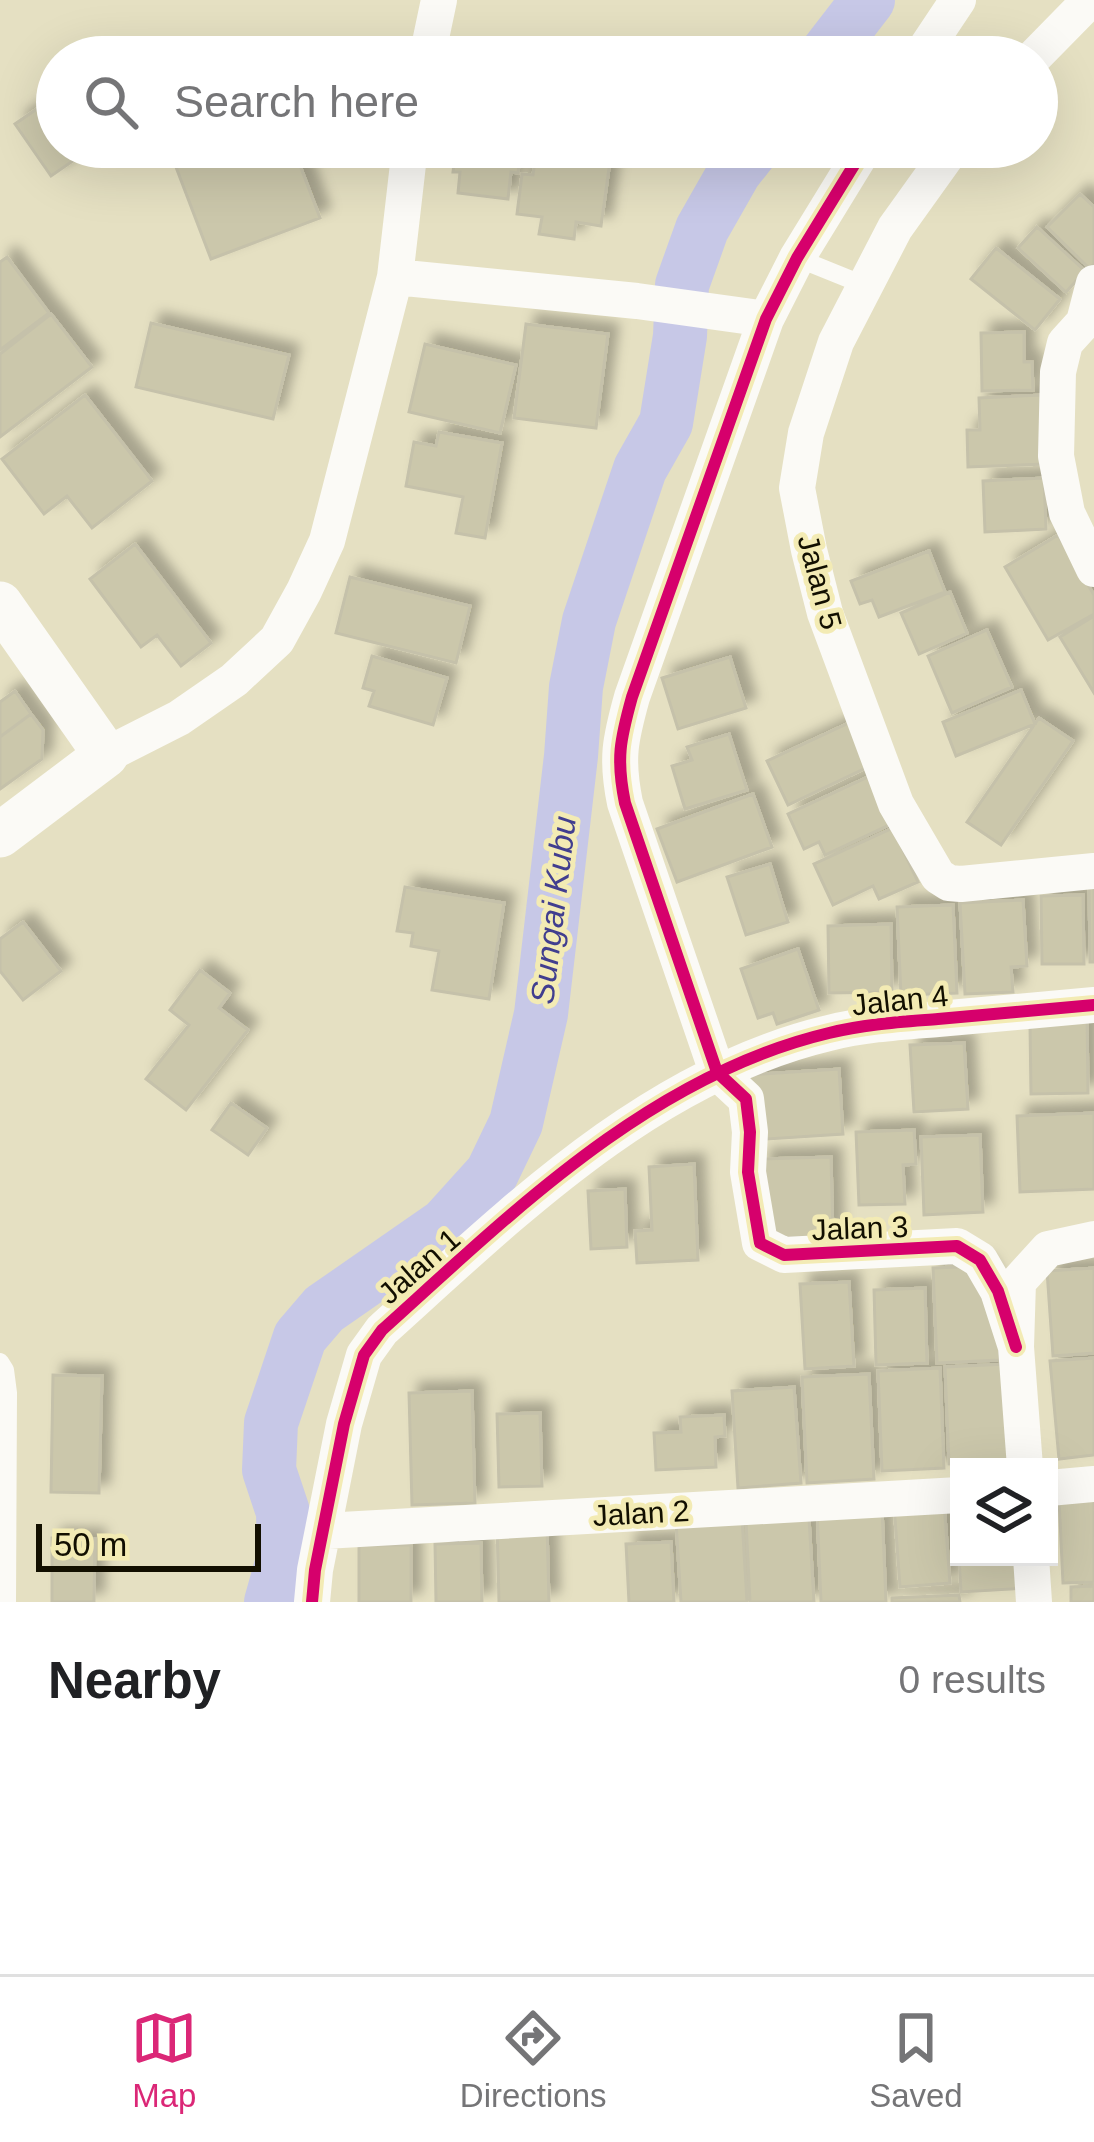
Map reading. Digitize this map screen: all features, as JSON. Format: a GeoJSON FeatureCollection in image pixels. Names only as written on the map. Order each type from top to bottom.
{"type":"FeatureCollection","features":[{"type":"Feature","properties":{"kind":"street"},"geometry":{"type":"LineString","coordinates":[[431,36],[439,0]]}},
{"type":"Feature","properties":{"kind":"street"},"geometry":{"type":"LineString","coordinates":[[934,36],[958,0]]}},
{"type":"Feature","properties":{"kind":"street"},"geometry":{"type":"LineString","coordinates":[[1055,36],[1090,0]]}},
{"type":"Feature","properties":{"kind":"street"},"geometry":{"type":"LineString","coordinates":[[0,835],[106,754],[179,718],[234,680],[277,640],[327,541],[395,277],[408,168]]}},
{"type":"Feature","properties":{"kind":"street"},"geometry":{"type":"LineString","coordinates":[[717,1072],[626,803],[619,774],[619,742],[766,319],[852,168]]}},
{"type":"Feature","properties":{"kind":"street","name":"Jalan 5"},"geometry":{"type":"LineString","coordinates":[[938,168],[895,228],[836,342],[806,433],[797,488],[825,613],[896,804],[930,866],[949,883],[997,883],[1094,871]]}},
{"type":"Feature","properties":{"kind":"street"},"geometry":{"type":"LineString","coordinates":[[395,277],[766,319]]}},
{"type":"Feature","properties":{"kind":"street"},"geometry":{"type":"LineString","coordinates":[[1094,283],[1089,322],[1065,343],[1058,371],[1056,456],[1067,513],[1094,569]]}},
{"type":"Feature","properties":{"kind":"street"},"geometry":{"type":"LineString","coordinates":[[0,604],[106,754]]}},
{"type":"Feature","properties":{"kind":"street","name":"Jalan 4"},"geometry":{"type":"LineString","coordinates":[[717,1072],[796,1042],[866,1025],[1094,1005]]}},
{"type":"Feature","properties":{"kind":"street","name":"Jalan 3"},"geometry":{"type":"LineString","coordinates":[[717,1072],[746,1099],[748,1172],[760,1243],[784,1255],[957,1246],[980,1260],[998,1291],[1016,1347]]}},
{"type":"Feature","properties":{"kind":"street","name":"Jalan 1"},"geometry":{"type":"LineString","coordinates":[[312,1602],[344,1424],[364,1355],[382,1330],[569,1167],[717,1072]]}},
{"type":"Feature","properties":{"kind":"street"},"geometry":{"type":"LineString","coordinates":[[1024,1458],[1016,1347],[1018,1282],[1048,1249],[1094,1239]]}},
{"type":"Feature","properties":{"kind":"street"},"geometry":{"type":"LineString","coordinates":[[1058,1487],[1094,1484]]}},
{"type":"Feature","properties":{"kind":"street","name":"Jalan 2"},"geometry":{"type":"LineString","coordinates":[[323,1531],[950,1496]]}},
{"type":"Feature","properties":{"kind":"street"},"geometry":{"type":"LineString","coordinates":[[1032,1566],[1034,1602]]}},
{"type":"Feature","properties":{"kind":"lane"},"geometry":{"type":"LineString","coordinates":[[797,258],[864,285]]}},
{"type":"Feature","properties":{"kind":"lane"},"geometry":{"type":"LineString","coordinates":[[0,1362],[8,1394],[7,1602]]}},
{"type":"Feature","properties":{"kind":"building"},"geometry":{"type":"Polygon","coordinates":[[[36,110],[36,154],[15,124],[36,110]]]}},
{"type":"Feature","properties":{"kind":"building"},"geometry":{"type":"Polygon","coordinates":[[[176,168],[301,168],[320,218],[211,259],[176,168]]]}},
{"type":"Feature","properties":{"kind":"building"},"geometry":{"type":"Polygon","coordinates":[[[453,168],[519,168],[518,173],[511,172],[508,199],[458,193],[460,172],[453,172],[453,168]]]}},
{"type":"Feature","properties":{"kind":"building"},"geometry":{"type":"Polygon","coordinates":[[[534,168],[609,168],[601,226],[576,222],[574,239],[539,234],[542,217],[517,214],[522,174],[533,175],[534,168]]]}},
{"type":"Feature","properties":{"kind":"building"},"geometry":{"type":"Polygon","coordinates":[[[1080,194],[1094,207],[1094,264],[1089,268],[1047,227],[1080,194]]]}},
{"type":"Feature","properties":{"kind":"building"},"geometry":{"type":"Polygon","coordinates":[[[1037,227],[1085,271],[1066,292],[1018,248],[1037,227]]]}},
{"type":"Feature","properties":{"kind":"building"},"geometry":{"type":"Polygon","coordinates":[[[996,248],[1060,299],[1035,330],[971,279],[996,248]]]}},
{"type":"Feature","properties":{"kind":"building"},"geometry":{"type":"Polygon","coordinates":[[[7,257],[49,313],[0,350],[0,262],[7,257]]]}},
{"type":"Feature","properties":{"kind":"building"},"geometry":{"type":"Polygon","coordinates":[[[51,314],[92,367],[0,437],[0,354],[51,314]]]}},
{"type":"Feature","properties":{"kind":"building"},"geometry":{"type":"Polygon","coordinates":[[[151,323],[289,355],[273,419],[136,387],[151,323]]]}},
{"type":"Feature","properties":{"kind":"building"},"geometry":{"type":"Polygon","coordinates":[[[526,324],[608,334],[596,428],[514,418],[526,324]]]}},
{"type":"Feature","properties":{"kind":"building"},"geometry":{"type":"Polygon","coordinates":[[[1024,332],[1024,362],[1032,362],[1033,390],[982,391],[981,333],[1024,332]]]}},
{"type":"Feature","properties":{"kind":"building"},"geometry":{"type":"Polygon","coordinates":[[[425,344],[516,365],[500,433],[409,412],[425,344]]]}},
{"type":"Feature","properties":{"kind":"building"},"geometry":{"type":"Polygon","coordinates":[[[85,395],[152,481],[92,528],[67,496],[44,514],[2,459],[85,395]]]}},
{"type":"Feature","properties":{"kind":"building"},"geometry":{"type":"Polygon","coordinates":[[[1042,395],[1045,464],[968,467],[967,430],[980,430],[979,398],[1042,395]]]}},
{"type":"Feature","properties":{"kind":"building"},"geometry":{"type":"Polygon","coordinates":[[[439,432],[502,443],[485,538],[456,533],[463,497],[406,486],[414,442],[436,446],[439,432]]]}},
{"type":"Feature","properties":{"kind":"building"},"geometry":{"type":"Polygon","coordinates":[[[1044,478],[1046,529],[985,532],[983,481],[1044,478]]]}},
{"type":"Feature","properties":{"kind":"building"},"geometry":{"type":"Polygon","coordinates":[[[1058,535],[1094,595],[1094,614],[1048,640],[1005,567],[1058,535]]]}},
{"type":"Feature","properties":{"kind":"building"},"geometry":{"type":"Polygon","coordinates":[[[135,544],[211,643],[181,666],[157,635],[141,647],[90,579],[135,544]]]}},
{"type":"Feature","properties":{"kind":"building"},"geometry":{"type":"Polygon","coordinates":[[[929,551],[945,592],[879,617],[872,600],[860,604],[851,581],[929,551]]]}},
{"type":"Feature","properties":{"kind":"building"},"geometry":{"type":"Polygon","coordinates":[[[350,577],[470,606],[456,663],[336,633],[350,577]]]}},
{"type":"Feature","properties":{"kind":"building"},"geometry":{"type":"Polygon","coordinates":[[[950,592],[967,633],[919,654],[901,613],[950,592]]]}},
{"type":"Feature","properties":{"kind":"building"},"geometry":{"type":"Polygon","coordinates":[[[1094,616],[1094,693],[1060,637],[1094,616]]]}},
{"type":"Feature","properties":{"kind":"building"},"geometry":{"type":"Polygon","coordinates":[[[987,630],[1012,687],[952,713],[928,656],[987,630]]]}},
{"type":"Feature","properties":{"kind":"building"},"geometry":{"type":"Polygon","coordinates":[[[372,656],[447,678],[433,725],[369,706],[374,691],[363,688],[372,656]]]}},
{"type":"Feature","properties":{"kind":"building"},"geometry":{"type":"Polygon","coordinates":[[[730,657],[746,708],[678,729],[662,678],[730,657]]]}},
{"type":"Feature","properties":{"kind":"building"},"geometry":{"type":"Polygon","coordinates":[[[1021,690],[1035,724],[956,756],[943,722],[1021,690]]]}},
{"type":"Feature","properties":{"kind":"building"},"geometry":{"type":"Polygon","coordinates":[[[15,691],[31,714],[0,737],[0,702],[15,691]]]}},
{"type":"Feature","properties":{"kind":"building"},"geometry":{"type":"Polygon","coordinates":[[[31,714],[43,730],[42,759],[0,789],[0,737],[31,714]]]}},
{"type":"Feature","properties":{"kind":"building"},"geometry":{"type":"Polygon","coordinates":[[[1039,718],[1073,741],[1001,845],[967,822],[1039,718]]]}},
{"type":"Feature","properties":{"kind":"building"},"geometry":{"type":"Polygon","coordinates":[[[851,722],[872,765],[788,805],[767,761],[851,722]]]}},
{"type":"Feature","properties":{"kind":"building"},"geometry":{"type":"Polygon","coordinates":[[[729,734],[747,790],[685,809],[672,766],[692,760],[687,747],[729,734]]]}},
{"type":"Feature","properties":{"kind":"building"},"geometry":{"type":"Polygon","coordinates":[[[868,777],[891,824],[825,855],[819,842],[804,849],[788,814],[868,777]]]}},
{"type":"Feature","properties":{"kind":"building"},"geometry":{"type":"Polygon","coordinates":[[[753,794],[772,847],[677,882],[657,829],[753,794]]]}},
{"type":"Feature","properties":{"kind":"building"},"geometry":{"type":"Polygon","coordinates":[[[893,828],[918,882],[879,899],[873,886],[833,905],[814,864],[893,828]]]}},
{"type":"Feature","properties":{"kind":"building"},"geometry":{"type":"Polygon","coordinates":[[[770,864],[788,922],[746,935],[727,877],[770,864]]]}},
{"type":"Feature","properties":{"kind":"building"},"geometry":{"type":"Polygon","coordinates":[[[1089,881],[1094,881],[1094,962],[1090,962],[1089,881]]]}},
{"type":"Feature","properties":{"kind":"building"},"geometry":{"type":"Polygon","coordinates":[[[405,887],[504,903],[489,999],[432,990],[439,951],[411,946],[413,933],[397,931],[405,887]]]}},
{"type":"Feature","properties":{"kind":"building"},"geometry":{"type":"Polygon","coordinates":[[[1083,895],[1084,964],[1042,964],[1041,896],[1083,895]]]}},
{"type":"Feature","properties":{"kind":"building"},"geometry":{"type":"Polygon","coordinates":[[[1023,900],[1027,966],[1011,967],[1013,992],[965,994],[960,903],[1023,900]]]}},
{"type":"Feature","properties":{"kind":"building"},"geometry":{"type":"Polygon","coordinates":[[[953,905],[957,993],[901,995],[897,907],[953,905]]]}},
{"type":"Feature","properties":{"kind":"building"},"geometry":{"type":"Polygon","coordinates":[[[23,922],[61,971],[23,1000],[0,971],[0,939],[23,922]]]}},
{"type":"Feature","properties":{"kind":"building"},"geometry":{"type":"Polygon","coordinates":[[[891,924],[892,992],[829,993],[828,926],[891,924]]]}},
{"type":"Feature","properties":{"kind":"building"},"geometry":{"type":"Polygon","coordinates":[[[798,949],[819,1010],[777,1024],[773,1013],[758,1018],[741,969],[798,949]]]}},
{"type":"Feature","properties":{"kind":"building"},"geometry":{"type":"Polygon","coordinates":[[[200,970],[230,993],[219,1008],[248,1030],[186,1110],[146,1079],[189,1025],[170,1010],[200,970]]]}},
{"type":"Feature","properties":{"kind":"building"},"geometry":{"type":"Polygon","coordinates":[[[1087,1011],[1088,1093],[1031,1094],[1030,1025],[1087,1011]]]}},
{"type":"Feature","properties":{"kind":"building"},"geometry":{"type":"Polygon","coordinates":[[[964,1043],[968,1109],[914,1112],[910,1045],[964,1043]]]}},
{"type":"Feature","properties":{"kind":"building"},"geometry":{"type":"Polygon","coordinates":[[[839,1069],[843,1134],[752,1140],[747,1075],[839,1069]]]}},
{"type":"Feature","properties":{"kind":"building"},"geometry":{"type":"Polygon","coordinates":[[[231,1103],[267,1128],[248,1155],[212,1130],[231,1103]]]}},
{"type":"Feature","properties":{"kind":"building"},"geometry":{"type":"Polygon","coordinates":[[[1094,1113],[1094,1189],[1020,1192],[1017,1116],[1094,1113]]]}},
{"type":"Feature","properties":{"kind":"building"},"geometry":{"type":"Polygon","coordinates":[[[914,1130],[916,1164],[903,1165],[905,1204],[859,1205],[856,1132],[914,1130]]]}},
{"type":"Feature","properties":{"kind":"building"},"geometry":{"type":"Polygon","coordinates":[[[980,1135],[983,1212],[924,1215],[921,1137],[980,1135]]]}},
{"type":"Feature","properties":{"kind":"building"},"geometry":{"type":"Polygon","coordinates":[[[831,1157],[833,1236],[763,1239],[761,1159],[831,1157]]]}},
{"type":"Feature","properties":{"kind":"building"},"geometry":{"type":"Polygon","coordinates":[[[694,1164],[698,1260],[637,1263],[635,1231],[652,1230],[649,1167],[694,1164]]]}},
{"type":"Feature","properties":{"kind":"building"},"geometry":{"type":"Polygon","coordinates":[[[625,1189],[627,1247],[591,1249],[588,1191],[625,1189]]]}},
{"type":"Feature","properties":{"kind":"building"},"geometry":{"type":"Polygon","coordinates":[[[983,1266],[997,1292],[1000,1360],[937,1363],[933,1268],[983,1266]]]}},
{"type":"Feature","properties":{"kind":"building"},"geometry":{"type":"Polygon","coordinates":[[[1094,1268],[1094,1353],[1053,1356],[1047,1271],[1094,1268]]]}},
{"type":"Feature","properties":{"kind":"building"},"geometry":{"type":"Polygon","coordinates":[[[849,1282],[854,1366],[805,1369],[800,1284],[849,1282]]]}},
{"type":"Feature","properties":{"kind":"building"},"geometry":{"type":"Polygon","coordinates":[[[925,1288],[927,1363],[876,1365],[874,1290],[925,1288]]]}},
{"type":"Feature","properties":{"kind":"building"},"geometry":{"type":"Polygon","coordinates":[[[1094,1358],[1094,1455],[1059,1459],[1050,1361],[1094,1358]]]}},
{"type":"Feature","properties":{"kind":"building"},"geometry":{"type":"Polygon","coordinates":[[[1007,1364],[1011,1458],[950,1458],[949,1464],[945,1367],[1007,1364]]]}},
{"type":"Feature","properties":{"kind":"building"},"geometry":{"type":"Polygon","coordinates":[[[940,1368],[944,1468],[882,1471],[878,1371],[940,1368]]]}},
{"type":"Feature","properties":{"kind":"building"},"geometry":{"type":"Polygon","coordinates":[[[869,1374],[874,1479],[807,1483],[802,1377],[869,1374]]]}},
{"type":"Feature","properties":{"kind":"building"},"geometry":{"type":"Polygon","coordinates":[[[53,1375],[102,1376],[99,1493],[51,1492],[53,1375]]]}},
{"type":"Feature","properties":{"kind":"building"},"geometry":{"type":"Polygon","coordinates":[[[794,1387],[801,1483],[738,1488],[732,1391],[794,1387]]]}},
{"type":"Feature","properties":{"kind":"building"},"geometry":{"type":"Polygon","coordinates":[[[472,1391],[475,1503],[412,1505],[409,1393],[472,1391]]]}},
{"type":"Feature","properties":{"kind":"building"},"geometry":{"type":"Polygon","coordinates":[[[540,1413],[542,1486],[499,1487],[497,1414],[540,1413]]]}},
{"type":"Feature","properties":{"kind":"building"},"geometry":{"type":"Polygon","coordinates":[[[724,1415],[725,1436],[715,1437],[716,1467],[656,1470],[654,1433],[681,1432],[680,1417],[724,1415]]]}},
{"type":"Feature","properties":{"kind":"building"},"geometry":{"type":"Polygon","coordinates":[[[1094,1497],[1094,1582],[1063,1583],[1059,1499],[1094,1497]]]}},
{"type":"Feature","properties":{"kind":"building"},"geometry":{"type":"Polygon","coordinates":[[[944,1502],[950,1583],[900,1587],[894,1505],[944,1502]]]}},
{"type":"Feature","properties":{"kind":"building"},"geometry":{"type":"Polygon","coordinates":[[[882,1508],[886,1602],[821,1602],[817,1510],[882,1508]]]}},
{"type":"Feature","properties":{"kind":"building"},"geometry":{"type":"Polygon","coordinates":[[[742,1518],[747,1602],[681,1602],[676,1522],[742,1518]]]}},
{"type":"Feature","properties":{"kind":"building"},"geometry":{"type":"Polygon","coordinates":[[[809,1518],[814,1602],[750,1602],[746,1521],[809,1518]]]}},
{"type":"Feature","properties":{"kind":"building"},"geometry":{"type":"Polygon","coordinates":[[[547,1524],[549,1602],[499,1602],[497,1526],[547,1524]]]}},
{"type":"Feature","properties":{"kind":"building"},"geometry":{"type":"Polygon","coordinates":[[[52,1538],[95,1539],[94,1602],[52,1602],[52,1538]]]}},
{"type":"Feature","properties":{"kind":"building"},"geometry":{"type":"Polygon","coordinates":[[[671,1542],[674,1602],[629,1602],[626,1544],[671,1542]]]}},
{"type":"Feature","properties":{"kind":"building"},"geometry":{"type":"Polygon","coordinates":[[[481,1543],[482,1602],[436,1602],[435,1544],[481,1543]]]}},
{"type":"Feature","properties":{"kind":"building"},"geometry":{"type":"Polygon","coordinates":[[[359,1545],[411,1545],[411,1602],[359,1602],[359,1545]]]}},
{"type":"Feature","properties":{"kind":"building"},"geometry":{"type":"Polygon","coordinates":[[[960,1566],[1027,1566],[1028,1588],[961,1592],[960,1566]]]}},
{"type":"Feature","properties":{"kind":"building"},"geometry":{"type":"Polygon","coordinates":[[[1094,1586],[1094,1602],[1071,1602],[1071,1587],[1094,1586]]]}},
{"type":"Feature","properties":{"kind":"building"},"geometry":{"type":"Polygon","coordinates":[[[959,1595],[960,1602],[892,1602],[892,1598],[959,1595]]]}},
{"type":"Feature","properties":{"kind":"waterway","name":"Sungai Kubu"},"geometry":{"type":"LineString","coordinates":[[840,36],[868,0]]}},
{"type":"Feature","properties":{"kind":"waterway","name":"Sungai Kubu"},"geometry":{"type":"LineString","coordinates":[[271,1602],[284,1556],[283,1512],[269,1470],[271,1423],[300,1337],[324,1309],[445,1225],[492,1173],[516,1123],[541,1014],[576,687],[589,621],[640,469],[666,423],[680,336],[682,285],[702,229],[737,168]]}},
{"type":"Feature","properties":{"kind":"cycle path"},"geometry":{"type":"LineString","coordinates":[[852,168],[766,319],[632,697],[621,750],[622,788],[717,1072],[746,1099],[748,1172],[760,1243],[784,1255],[957,1246],[980,1260],[998,1291],[1016,1347]]}},
{"type":"Feature","properties":{"kind":"cycle path"},"geometry":{"type":"LineString","coordinates":[[312,1602],[344,1424],[364,1355],[382,1330],[588,1153],[702,1081],[764,1053],[829,1033],[1094,1005]]}}]}
